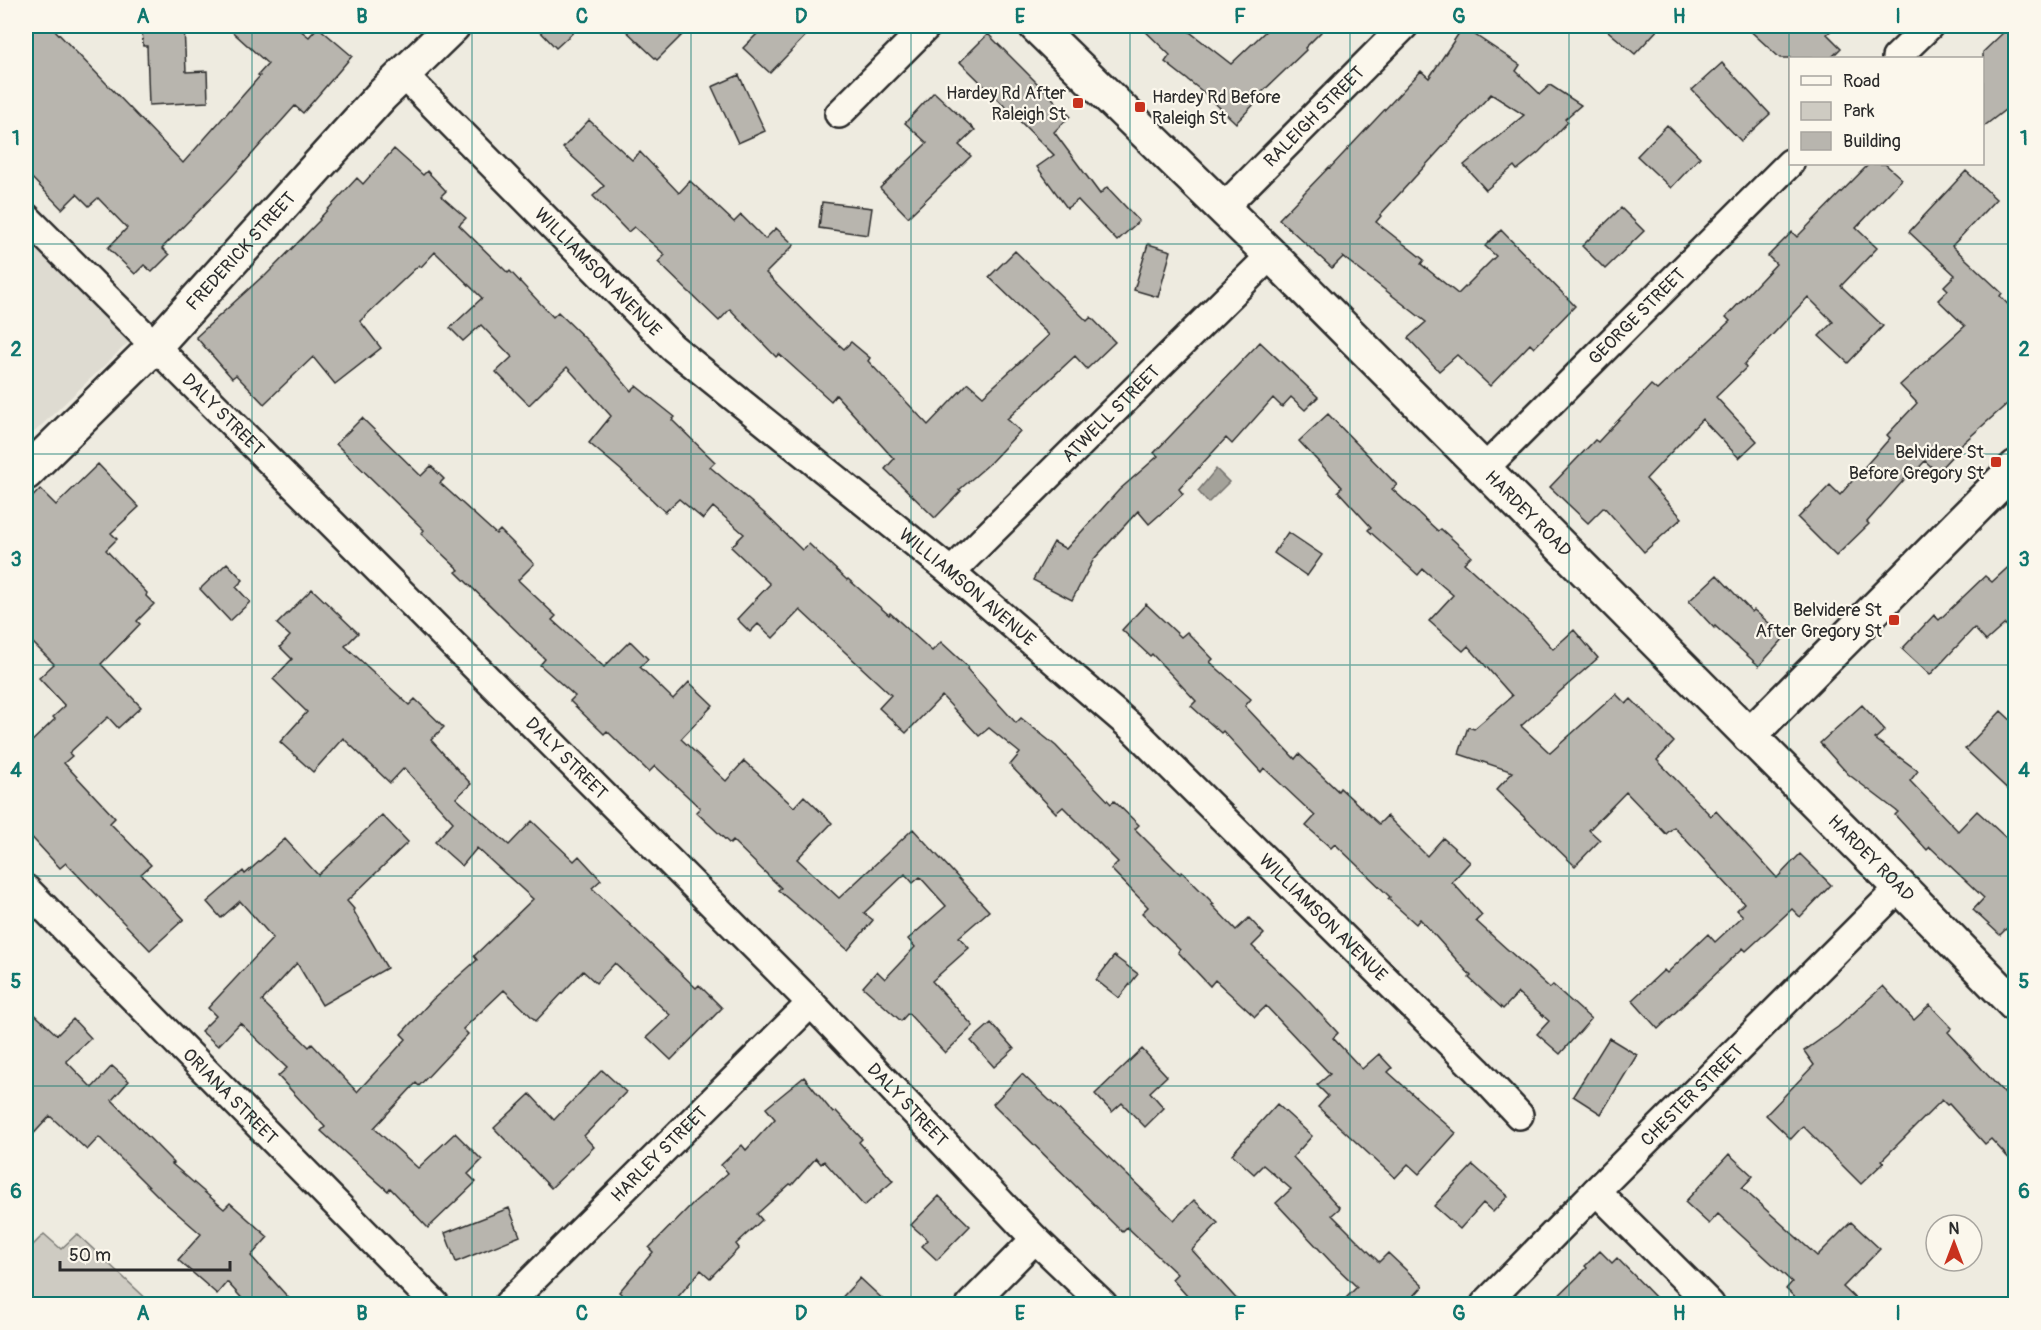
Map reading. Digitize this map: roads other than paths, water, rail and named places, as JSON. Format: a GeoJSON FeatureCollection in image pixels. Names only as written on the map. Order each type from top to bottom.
{"type":"FeatureCollection","features":[{"type":"Feature","properties":{"kind":"main road","name":"FREDERICK STREET"},"geometry":{"type":"LineString","coordinates":[[26,473],[154,347],[403,74],[453,26]]}},
{"type":"Feature","properties":{"kind":"main road","name":"HARDEY ROAD"},"geometry":{"type":"LineString","coordinates":[[1036,26],[1271,255],[1900,886],[2016,1006]]}},
{"type":"Feature","properties":{"kind":"main road"},"geometry":{"type":"LineString","coordinates":[[1749,736],[2016,467]]}},
{"type":"Feature","properties":{"kind":"street"},"geometry":{"type":"LineString","coordinates":[[838,114],[927,26]]}},
{"type":"Feature","properties":{"kind":"street","name":"RALEIGH STREET"},"geometry":{"type":"LineString","coordinates":[[1223,208],[1404,26]]}},
{"type":"Feature","properties":{"kind":"street"},"geometry":{"type":"LineString","coordinates":[[1897,57],[1929,26]]}},
{"type":"Feature","properties":{"kind":"street","name":"WILLIAMSON AVENUE"},"geometry":{"type":"LineString","coordinates":[[403,74],[672,347],[951,572],[1130,726],[1477,1070],[1519,1115]]}},
{"type":"Feature","properties":{"kind":"street","name":"GEORGE STREET"},"geometry":{"type":"LineString","coordinates":[[1484,469],[1789,165]]}},
{"type":"Feature","properties":{"kind":"street","name":"DALY STREET"},"geometry":{"type":"LineString","coordinates":[[26,217],[811,1003],[1035,1239],[1103,1305]]}},
{"type":"Feature","properties":{"kind":"street","name":"ATWELL STREET"},"geometry":{"type":"LineString","coordinates":[[951,572],[1271,255]]}},
{"type":"Feature","properties":{"kind":"street","name":"CHESTER STREET"},"geometry":{"type":"LineString","coordinates":[[1485,1305],[1900,886]]}},
{"type":"Feature","properties":{"kind":"street","name":"ORIANA STREET"},"geometry":{"type":"LineString","coordinates":[[26,890],[435,1305]]}},
{"type":"Feature","properties":{"kind":"street","name":"HARLEY STREET"},"geometry":{"type":"LineString","coordinates":[[508,1305],[811,1003]]}},
{"type":"Feature","properties":{"kind":"street"},"geometry":{"type":"LineString","coordinates":[[1596,1191],[1710,1305]]}},
{"type":"Feature","properties":{"kind":"street"},"geometry":{"type":"LineString","coordinates":[[971,1305],[1035,1239]]}},
{"type":"Feature","properties":{"kind":"place","name":"Hardey Rd After Raleigh St"},"geometry":{"type":"Point","coordinates":[1078,103]}},
{"type":"Feature","properties":{"kind":"place","name":"Hardey Rd Before Raleigh St"},"geometry":{"type":"Point","coordinates":[1140,107]}},
{"type":"Feature","properties":{"kind":"place","name":"Belvidere St Before Gregory St"},"geometry":{"type":"Point","coordinates":[1996,462]}},
{"type":"Feature","properties":{"kind":"place","name":"Belvidere St After Gregory St"},"geometry":{"type":"Point","coordinates":[1894,620]}}]}
